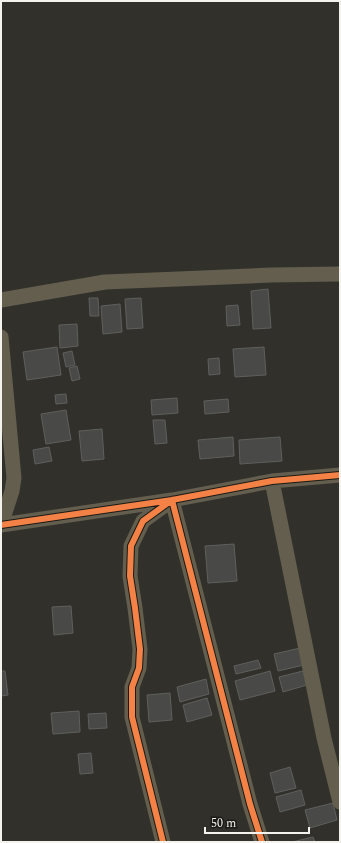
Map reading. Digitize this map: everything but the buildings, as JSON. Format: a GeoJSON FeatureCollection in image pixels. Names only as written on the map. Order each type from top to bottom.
{"type":"FeatureCollection","features":[{"type":"Feature","properties":{"kind":"street"},"geometry":{"type":"LineString","coordinates":[[1,300],[105,282],[271,275],[340,274]]}},
{"type":"Feature","properties":{"kind":"street"},"geometry":{"type":"LineString","coordinates":[[1,337],[5,417],[13,485],[1,525],[172,500],[272,481],[340,475]]}},
{"type":"Feature","properties":{"kind":"street"},"geometry":{"type":"LineString","coordinates":[[272,481],[324,738],[340,802]]}},
{"type":"Feature","properties":{"kind":"street"},"geometry":{"type":"LineString","coordinates":[[163,842],[132,717],[132,687],[138,668],[140,649],[130,576],[131,546],[143,521],[172,500]]}},
{"type":"Feature","properties":{"kind":"street"},"geometry":{"type":"LineString","coordinates":[[172,500],[250,804],[262,842]]}},
{"type":"Feature","properties":{"kind":"cycle path"},"geometry":{"type":"LineString","coordinates":[[1,525],[172,500],[272,481],[340,475]]}},
{"type":"Feature","properties":{"kind":"cycle path"},"geometry":{"type":"LineString","coordinates":[[172,500],[250,804],[262,842]]}},
{"type":"Feature","properties":{"kind":"cycle path"},"geometry":{"type":"LineString","coordinates":[[163,842],[132,717],[132,687],[139,668],[140,649],[130,576],[131,546],[143,521],[172,500]]}}]}
